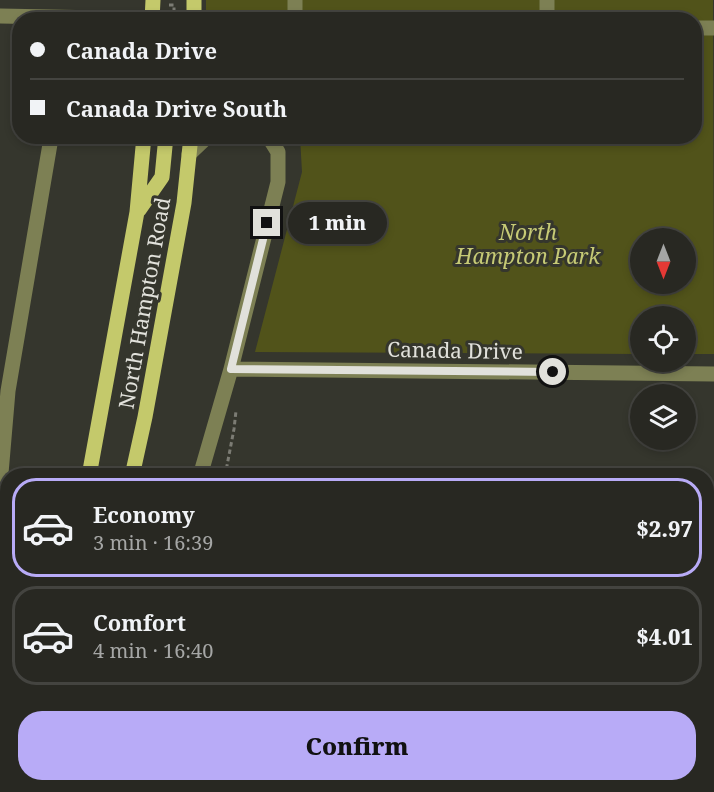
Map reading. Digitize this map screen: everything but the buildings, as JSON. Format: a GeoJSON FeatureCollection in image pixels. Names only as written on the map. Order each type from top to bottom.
{"type":"FeatureCollection","features":[{"type":"Feature","properties":{"kind":"main road","name":"North Hampton Road"},"geometry":{"type":"LineString","coordinates":[[91,468],[137,212],[143,144]]}},
{"type":"Feature","properties":{"kind":"main road"},"geometry":{"type":"LineString","coordinates":[[137,212],[162,177],[165,144]]}},
{"type":"Feature","properties":{"kind":"main road","name":"North Hampton Road"},"geometry":{"type":"LineString","coordinates":[[134,468],[184,203],[190,144]]}},
{"type":"Feature","properties":{"kind":"street"},"geometry":{"type":"LineString","coordinates":[[1,468],[4,391],[50,144]]}},
{"type":"Feature","properties":{"kind":"street"},"geometry":{"type":"LineString","coordinates":[[189,154],[200,144]]}},
{"type":"Feature","properties":{"kind":"street"},"geometry":{"type":"LineString","coordinates":[[202,468],[231,369],[278,182],[278,152],[273,144]]}},
{"type":"Feature","properties":{"kind":"street","name":"Canada Drive"},"geometry":{"type":"LineString","coordinates":[[231,369],[714,374]]}},
{"type":"Feature","properties":{"kind":"path"},"geometry":{"type":"LineString","coordinates":[[169,5],[174,5],[174,12]]}},
{"type":"Feature","properties":{"kind":"path"},"geometry":{"type":"LineString","coordinates":[[227,468],[236,409]]}},
{"type":"Feature","properties":{"kind":"green space","name":"North Hampton Park"},"geometry":{"type":"Polygon","coordinates":[[[206,0],[713,0],[714,354],[696,354],[696,306],[630,306],[630,354],[255,352],[302,172],[300,144],[702,144],[702,12],[206,12],[206,0]]]}},
{"type":"Feature","properties":{"kind":"route"},"geometry":{"type":"LineString","coordinates":[[267,223],[231,369],[553,372]]}}]}
